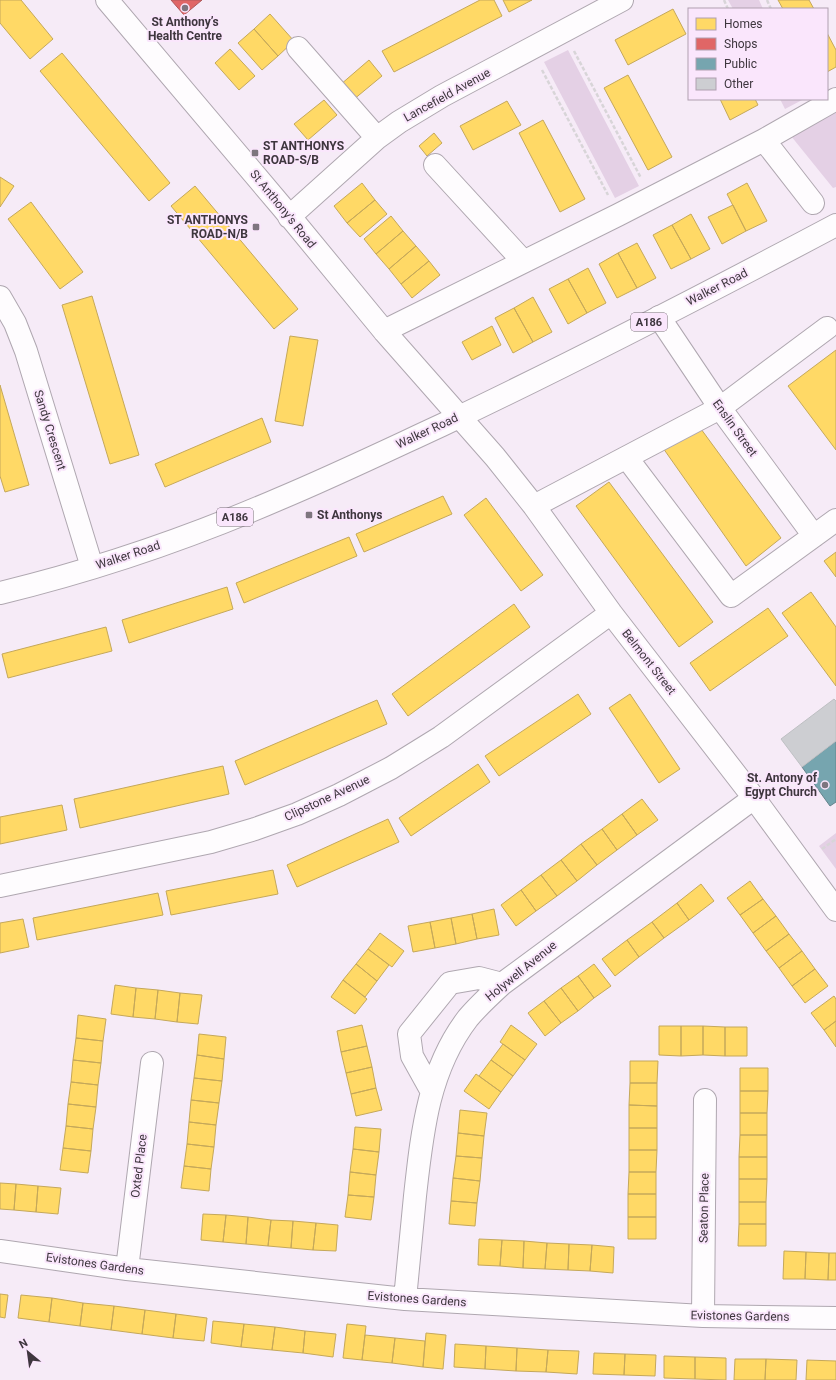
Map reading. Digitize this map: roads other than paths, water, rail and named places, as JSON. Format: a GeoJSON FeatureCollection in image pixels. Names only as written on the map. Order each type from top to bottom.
{"type":"FeatureCollection","features":[{"type":"Feature","properties":{"kind":"street","name":"St Anthony's Road"},"geometry":{"type":"LineString","coordinates":[[107,0],[384,331],[460,416]]}},
{"type":"Feature","properties":{"kind":"street","name":"Lancefield Avenue"},"geometry":{"type":"LineString","coordinates":[[289,217],[378,138],[399,122],[418,110],[622,0]]}},
{"type":"Feature","properties":{"kind":"street"},"geometry":{"type":"LineString","coordinates":[[298,48],[378,138]]}},
{"type":"Feature","properties":{"kind":"street"},"geometry":{"type":"LineString","coordinates":[[384,331],[618,215],[764,140],[836,99]]}},
{"type":"Feature","properties":{"kind":"street"},"geometry":{"type":"LineString","coordinates":[[764,140],[813,203]]}},
{"type":"Feature","properties":{"kind":"street"},"geometry":{"type":"LineString","coordinates":[[435,165],[523,261]]}},
{"type":"Feature","properties":{"kind":"street","name":"Walker Road"},"geometry":{"type":"LineString","coordinates":[[0,593],[92,567],[200,530],[277,500],[460,416],[835,227]]}},
{"type":"Feature","properties":{"kind":"street","name":"Sandy Crescent"},"geometry":{"type":"LineString","coordinates":[[0,297],[15,323],[26,350],[92,567]]}},
{"type":"Feature","properties":{"kind":"street","name":"Enslin Street"},"geometry":{"type":"LineString","coordinates":[[659,317],[720,408],[814,536]]}},
{"type":"Feature","properties":{"kind":"street"},"geometry":{"type":"LineString","coordinates":[[534,506],[720,408],[827,328]]}},
{"type":"Feature","properties":{"kind":"street","name":"Belmont Street"},"geometry":{"type":"LineString","coordinates":[[460,416],[534,506],[611,613],[754,798],[836,910]]}},
{"type":"Feature","properties":{"kind":"street"},"geometry":{"type":"LineString","coordinates":[[627,458],[731,596],[836,520]]}},
{"type":"Feature","properties":{"kind":"street","name":"Clipstone Avenue"},"geometry":{"type":"LineString","coordinates":[[0,886],[210,842],[255,829],[297,814],[339,795],[391,768],[441,737],[611,613]]}},
{"type":"Feature","properties":{"kind":"street","name":"Holywell Avenue"},"geometry":{"type":"LineString","coordinates":[[405,1299],[425,1114],[439,1070],[448,1050],[468,1019],[483,1001],[502,984],[754,798]]}},
{"type":"Feature","properties":{"kind":"street"},"geometry":{"type":"LineString","coordinates":[[432,1092],[412,1056],[409,1034],[450,983],[479,978],[502,984]]}},
{"type":"Feature","properties":{"kind":"street","name":"Oxted Place"},"geometry":{"type":"LineString","coordinates":[[127,1269],[152,1063]]}},
{"type":"Feature","properties":{"kind":"street","name":"Seaton Place"},"geometry":{"type":"LineString","coordinates":[[703,1316],[705,1100]]}},
{"type":"Feature","properties":{"kind":"street","name":"Evistones Gardens"},"geometry":{"type":"LineString","coordinates":[[0,1251],[127,1269],[405,1299],[703,1316],[836,1318]]}},
{"type":"Feature","properties":{"kind":"place","name":"St Anthony’s Health Centre"},"geometry":{"type":"Point","coordinates":[185,8]}},
{"type":"Feature","properties":{"kind":"place","name":"ST ANTHONYS ROAD-S/B"},"geometry":{"type":"Point","coordinates":[255,153]}},
{"type":"Feature","properties":{"kind":"place","name":"ST ANTHONYS ROAD-N/B"},"geometry":{"type":"Point","coordinates":[256,227]}},
{"type":"Feature","properties":{"kind":"place","name":"St Anthonys"},"geometry":{"type":"Point","coordinates":[309,515]}},
{"type":"Feature","properties":{"kind":"place","name":"St. Antony of Egypt Church"},"geometry":{"type":"Point","coordinates":[825,785]}}]}
